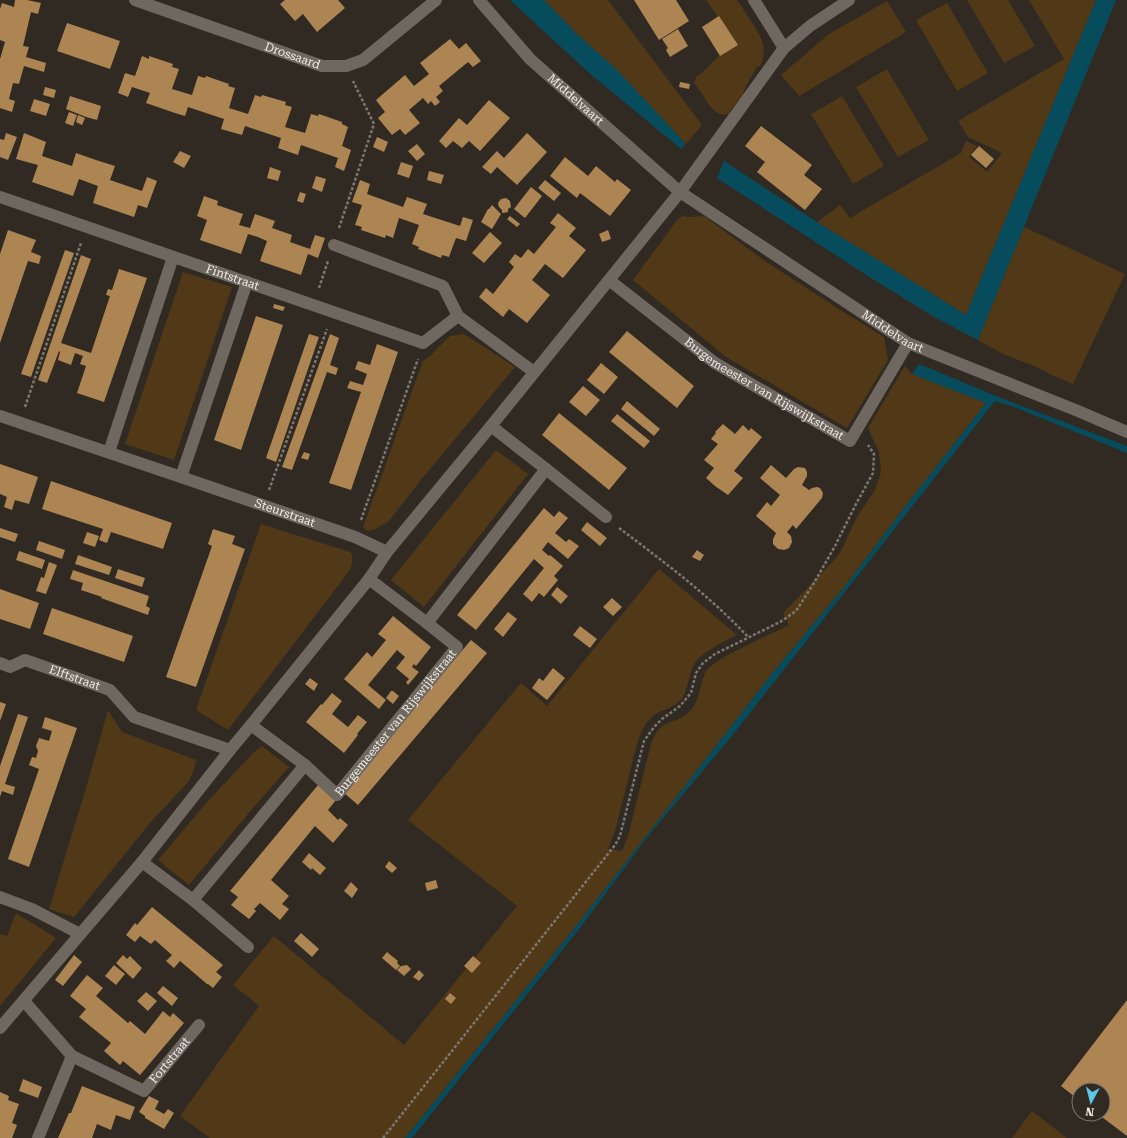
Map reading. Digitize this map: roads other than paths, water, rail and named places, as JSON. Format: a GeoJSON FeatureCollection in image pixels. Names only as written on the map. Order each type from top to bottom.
{"type":"FeatureCollection","features":[{"type":"Feature","properties":{"kind":"street","name":"Drossaard"},"geometry":{"type":"LineString","coordinates":[[135,0],[322,66],[346,66],[363,60],[436,0]]}},
{"type":"Feature","properties":{"kind":"street","name":"Middelvaart"},"geometry":{"type":"LineString","coordinates":[[479,0],[530,59],[680,192],[908,343],[1127,432]]}},
{"type":"Feature","properties":{"kind":"street"},"geometry":{"type":"LineString","coordinates":[[754,0],[784,48]]}},
{"type":"Feature","properties":{"kind":"street"},"geometry":{"type":"LineString","coordinates":[[0,1028],[142,862],[230,750],[369,579],[387,552],[680,192],[784,48],[810,26],[849,0]]}},
{"type":"Feature","properties":{"kind":"street","name":"Fintstraat"},"geometry":{"type":"LineString","coordinates":[[0,197],[423,343],[458,316]]}},
{"type":"Feature","properties":{"kind":"street"},"geometry":{"type":"LineString","coordinates":[[334,245],[443,286],[458,316],[534,372]]}},
{"type":"Feature","properties":{"kind":"street"},"geometry":{"type":"LineString","coordinates":[[109,452],[173,257]]}},
{"type":"Feature","properties":{"kind":"street","name":"Burgemeester van Rijswijkstraat"},"geometry":{"type":"LineString","coordinates":[[609,280],[715,363],[850,441],[908,343]]}},
{"type":"Feature","properties":{"kind":"street"},"geometry":{"type":"LineString","coordinates":[[181,477],[247,282]]}},
{"type":"Feature","properties":{"kind":"street","name":"Steurstraat"},"geometry":{"type":"LineString","coordinates":[[0,416],[264,505],[355,537],[387,552]]}},
{"type":"Feature","properties":{"kind":"street"},"geometry":{"type":"LineString","coordinates":[[491,426],[606,517]]}},
{"type":"Feature","properties":{"kind":"street"},"geometry":{"type":"LineString","coordinates":[[427,623],[546,469]]}},
{"type":"Feature","properties":{"kind":"street","name":"Burgemeester van Rijswijkstraat"},"geometry":{"type":"LineString","coordinates":[[251,725],[305,765],[337,795],[458,647],[369,579]]}},
{"type":"Feature","properties":{"kind":"street","name":"Elftstraat"},"geometry":{"type":"LineString","coordinates":[[0,663],[10,667],[25,660],[110,690],[134,717],[230,750]]}},
{"type":"Feature","properties":{"kind":"street"},"geometry":{"type":"LineString","coordinates":[[193,900],[305,765]]}},
{"type":"Feature","properties":{"kind":"street"},"geometry":{"type":"LineString","coordinates":[[142,862],[193,900],[248,947]]}},
{"type":"Feature","properties":{"kind":"street"},"geometry":{"type":"LineString","coordinates":[[0,898],[32,909],[80,934]]}},
{"type":"Feature","properties":{"kind":"street","name":"Fortstraat"},"geometry":{"type":"LineString","coordinates":[[24,1001],[72,1056],[144,1091],[199,1025]]}},
{"type":"Feature","properties":{"kind":"street"},"geometry":{"type":"LineString","coordinates":[[38,1138],[72,1056]]}},
{"type":"Feature","properties":{"kind":"water"},"geometry":{"type":"Polygon","coordinates":[[[510,0],[544,0],[578,35],[617,70],[686,144],[681,149],[588,72],[510,0]]]}},
{"type":"Feature","properties":{"kind":"water"},"geometry":{"type":"Polygon","coordinates":[[[1096,0],[1116,0],[978,340],[936,318],[871,278],[717,178],[724,161],[817,222],[966,315],[1096,0]]]}},
{"type":"Feature","properties":{"kind":"water"},"geometry":{"type":"Polygon","coordinates":[[[919,364],[996,396],[1127,446],[1127,453],[1014,407],[995,401],[731,737],[649,835],[580,928],[412,1138],[405,1138],[577,925],[774,671],[845,586],[986,403],[912,374],[919,364]]]}}]}
